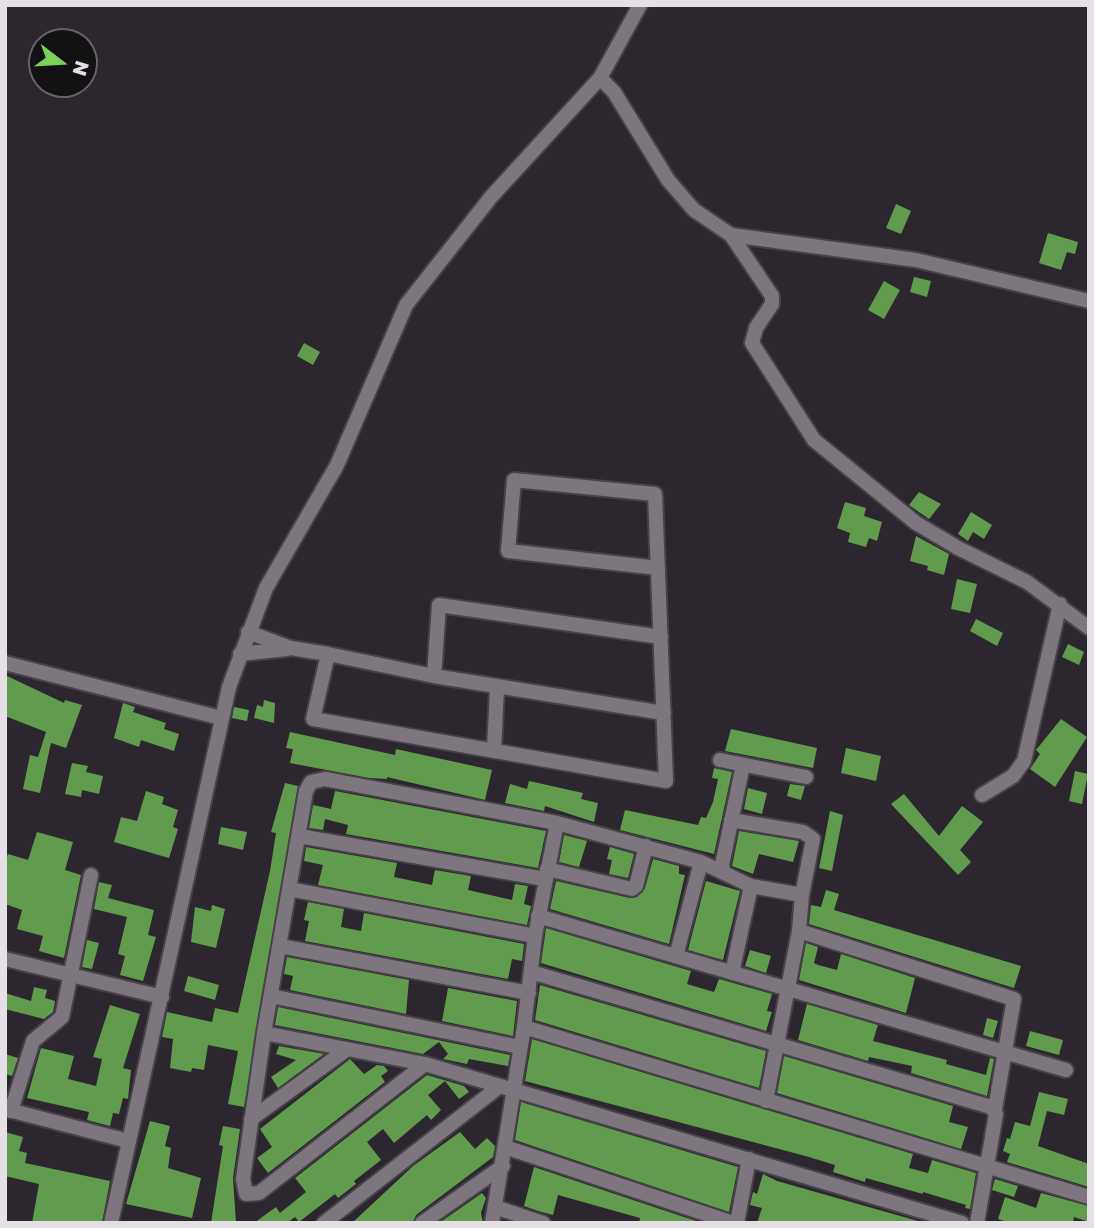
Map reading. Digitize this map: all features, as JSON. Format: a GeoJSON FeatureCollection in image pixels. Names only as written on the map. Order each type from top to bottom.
{"type":"FeatureCollection","features":[{"type":"Feature","properties":{"kind":"street"},"geometry":{"type":"LineString","coordinates":[[111,1223],[221,718],[240,654],[266,588],[337,465],[406,304],[491,197],[600,78],[640,5]]}},
{"type":"Feature","properties":{"kind":"street"},"geometry":{"type":"LineString","coordinates":[[600,78],[614,92],[668,180],[694,210],[731,235],[772,296],[772,304],[756,328],[752,343],[814,440],[916,523],[958,548],[1027,582],[1089,628]]}},
{"type":"Feature","properties":{"kind":"street"},"geometry":{"type":"LineString","coordinates":[[731,235],[916,260],[1089,301]]}},
{"type":"Feature","properties":{"kind":"street"},"geometry":{"type":"LineString","coordinates":[[328,654],[313,719],[666,781],[664,713],[655,494],[514,480],[508,551],[658,568]]}},
{"type":"Feature","properties":{"kind":"street"},"geometry":{"type":"LineString","coordinates":[[982,794],[1013,776],[1024,761],[1060,604]]}},
{"type":"Feature","properties":{"kind":"street"},"geometry":{"type":"LineString","coordinates":[[434,676],[439,605],[661,637]]}},
{"type":"Feature","properties":{"kind":"street"},"geometry":{"type":"LineString","coordinates":[[248,632],[291,648],[434,676],[664,713]]}},
{"type":"Feature","properties":{"kind":"street"},"geometry":{"type":"LineString","coordinates":[[240,654],[291,648]]}},
{"type":"Feature","properties":{"kind":"street"},"geometry":{"type":"LineString","coordinates":[[5,663],[221,718]]}},
{"type":"Feature","properties":{"kind":"street"},"geometry":{"type":"LineString","coordinates":[[494,750],[497,688]]}},
{"type":"Feature","properties":{"kind":"street"},"geometry":{"type":"LineString","coordinates":[[720,760],[806,777]]}},
{"type":"Feature","properties":{"kind":"street"},"geometry":{"type":"LineString","coordinates":[[723,871],[743,765]]}},
{"type":"Feature","properties":{"kind":"street"},"geometry":{"type":"LineString","coordinates":[[425,1064],[252,1196],[246,1194],[243,1188],[264,1033],[306,790],[311,782],[325,779],[557,823],[701,862],[751,886],[802,895]]}},
{"type":"Feature","properties":{"kind":"street"},"geometry":{"type":"LineString","coordinates":[[731,820],[803,832],[813,839],[802,895],[799,931],[766,1101]]}},
{"type":"Feature","properties":{"kind":"street"},"geometry":{"type":"LineString","coordinates":[[492,1223],[503,1166],[507,1088],[524,1027],[538,916],[557,823]]}},
{"type":"Feature","properties":{"kind":"street"},"geometry":{"type":"LineString","coordinates":[[299,836],[632,889],[636,886],[646,846]]}},
{"type":"Feature","properties":{"kind":"street"},"geometry":{"type":"LineString","coordinates":[[676,956],[701,862]]}},
{"type":"Feature","properties":{"kind":"street"},"geometry":{"type":"LineString","coordinates":[[90,876],[62,1017],[33,1041],[8,1110],[128,1141]]}},
{"type":"Feature","properties":{"kind":"street"},"geometry":{"type":"LineString","coordinates":[[732,973],[751,886]]}},
{"type":"Feature","properties":{"kind":"street"},"geometry":{"type":"LineString","coordinates":[[289,889],[535,936]]}},
{"type":"Feature","properties":{"kind":"street"},"geometry":{"type":"LineString","coordinates":[[538,916],[1066,1070]]}},
{"type":"Feature","properties":{"kind":"street"},"geometry":{"type":"LineString","coordinates":[[799,931],[1014,999],[977,1223]]}},
{"type":"Feature","properties":{"kind":"street"},"geometry":{"type":"LineString","coordinates":[[280,946],[529,993]]}},
{"type":"Feature","properties":{"kind":"street"},"geometry":{"type":"LineString","coordinates":[[5,959],[162,997]]}},
{"type":"Feature","properties":{"kind":"street"},"geometry":{"type":"LineString","coordinates":[[531,972],[778,1043],[995,1110]]}},
{"type":"Feature","properties":{"kind":"street"},"geometry":{"type":"LineString","coordinates":[[271,996],[520,1047]]}},
{"type":"Feature","properties":{"kind":"street"},"geometry":{"type":"LineString","coordinates":[[524,1027],[1089,1197]]}},
{"type":"Feature","properties":{"kind":"street"},"geometry":{"type":"LineString","coordinates":[[264,1033],[425,1064],[962,1223]]}},
{"type":"Feature","properties":{"kind":"street"},"geometry":{"type":"LineString","coordinates":[[251,1119],[346,1049]]}},
{"type":"Feature","properties":{"kind":"street"},"geometry":{"type":"LineString","coordinates":[[324,1223],[507,1088]]}},
{"type":"Feature","properties":{"kind":"street"},"geometry":{"type":"LineString","coordinates":[[505,1147],[735,1223],[748,1159]]}},
{"type":"Feature","properties":{"kind":"street"},"geometry":{"type":"LineString","coordinates":[[422,1223],[503,1166]]}},
{"type":"Feature","properties":{"kind":"street"},"geometry":{"type":"LineString","coordinates":[[495,1207],[543,1223]]}},
{"type":"Feature","properties":{"kind":"building"},"geometry":{"type":"Polygon","coordinates":[[[896,204],[911,211],[901,234],[886,228],[896,204]]]}},
{"type":"Feature","properties":{"kind":"building"},"geometry":{"type":"Polygon","coordinates":[[[1048,233],[1078,242],[1075,254],[1067,252],[1061,270],[1039,263],[1048,233]]]}},
{"type":"Feature","properties":{"kind":"building"},"geometry":{"type":"Polygon","coordinates":[[[914,277],[931,281],[927,297],[910,292],[914,277]]]}},
{"type":"Feature","properties":{"kind":"building"},"geometry":{"type":"Polygon","coordinates":[[[884,281],[900,290],[884,319],[868,310],[884,281]]]}},
{"type":"Feature","properties":{"kind":"building"},"geometry":{"type":"Polygon","coordinates":[[[304,343],[320,352],[313,365],[297,356],[304,343]]]}},
{"type":"Feature","properties":{"kind":"building"},"geometry":{"type":"Polygon","coordinates":[[[919,492],[941,504],[929,519],[909,505],[919,492]]]}},
{"type":"Feature","properties":{"kind":"building"},"geometry":{"type":"Polygon","coordinates":[[[845,502],[866,508],[864,516],[882,522],[877,541],[869,538],[866,547],[848,542],[850,533],[837,528],[845,502]]]}},
{"type":"Feature","properties":{"kind":"building"},"geometry":{"type":"Polygon","coordinates":[[[971,512],[992,525],[984,539],[973,532],[968,541],[958,534],[971,512]]]}},
{"type":"Feature","properties":{"kind":"building"},"geometry":{"type":"Polygon","coordinates":[[[916,536],[949,554],[944,575],[927,570],[928,566],[910,561],[916,536]]]}},
{"type":"Feature","properties":{"kind":"building"},"geometry":{"type":"Polygon","coordinates":[[[957,579],[977,584],[970,613],[951,609],[957,579]]]}},
{"type":"Feature","properties":{"kind":"building"},"geometry":{"type":"Polygon","coordinates":[[[976,619],[1003,633],[997,646],[970,631],[976,619]]]}},
{"type":"Feature","properties":{"kind":"building"},"geometry":{"type":"Polygon","coordinates":[[[1068,644],[1084,652],[1079,665],[1062,657],[1068,644]]]}},
{"type":"Feature","properties":{"kind":"building"},"geometry":{"type":"Polygon","coordinates":[[[5,675],[64,703],[65,700],[82,705],[66,748],[51,743],[40,793],[23,789],[30,755],[38,757],[46,732],[5,716],[5,675]]]}},
{"type":"Feature","properties":{"kind":"building"},"geometry":{"type":"Polygon","coordinates":[[[264,700],[275,703],[274,723],[254,718],[257,705],[263,707],[264,700]]]}},
{"type":"Feature","properties":{"kind":"building"},"geometry":{"type":"Polygon","coordinates":[[[123,703],[135,707],[133,712],[166,723],[164,729],[179,734],[174,751],[141,740],[139,747],[114,738],[123,703]]]}},
{"type":"Feature","properties":{"kind":"building"},"geometry":{"type":"Polygon","coordinates":[[[234,707],[249,710],[247,721],[232,718],[234,707]]]}},
{"type":"Feature","properties":{"kind":"building"},"geometry":{"type":"Polygon","coordinates":[[[1061,719],[1087,737],[1055,787],[1030,769],[1040,754],[1036,750],[1061,719]]]}},
{"type":"Feature","properties":{"kind":"building"},"geometry":{"type":"Polygon","coordinates":[[[731,729],[817,748],[813,768],[725,751],[731,729]]]}},
{"type":"Feature","properties":{"kind":"building"},"geometry":{"type":"Polygon","coordinates":[[[290,732],[395,755],[396,749],[492,770],[485,800],[387,777],[369,778],[290,763],[293,749],[286,748],[290,732]]]}},
{"type":"Feature","properties":{"kind":"building"},"geometry":{"type":"Polygon","coordinates":[[[846,748],[881,756],[876,781],[841,773],[846,748]]]}},
{"type":"Feature","properties":{"kind":"building"},"geometry":{"type":"Polygon","coordinates":[[[72,763],[88,766],[86,772],[103,776],[99,794],[82,790],[81,797],[65,794],[72,763]]]}},
{"type":"Feature","properties":{"kind":"building"},"geometry":{"type":"Polygon","coordinates":[[[714,768],[732,772],[714,854],[620,830],[625,810],[698,825],[701,817],[706,818],[713,802],[718,779],[712,778],[714,768]]]}},
{"type":"Feature","properties":{"kind":"building"},"geometry":{"type":"Polygon","coordinates":[[[1075,771],[1088,774],[1082,804],[1069,801],[1075,771]]]}},
{"type":"Feature","properties":{"kind":"building"},"geometry":{"type":"Polygon","coordinates":[[[529,781],[583,793],[581,799],[598,803],[594,822],[545,806],[544,811],[505,803],[510,784],[527,789],[529,781]]]}},
{"type":"Feature","properties":{"kind":"building"},"geometry":{"type":"Polygon","coordinates":[[[285,783],[298,786],[244,1107],[228,1104],[238,1051],[208,1045],[204,1070],[192,1068],[191,1072],[170,1068],[173,1039],[162,1037],[167,1012],[212,1022],[215,1008],[238,1013],[270,871],[276,833],[271,832],[285,783]]]}},
{"type":"Feature","properties":{"kind":"building"},"geometry":{"type":"Polygon","coordinates":[[[790,784],[805,786],[801,800],[787,796],[790,784]]]}},
{"type":"Feature","properties":{"kind":"building"},"geometry":{"type":"Polygon","coordinates":[[[748,788],[767,793],[762,814],[744,809],[748,788]]]}},
{"type":"Feature","properties":{"kind":"building"},"geometry":{"type":"Polygon","coordinates":[[[146,791],[164,797],[162,804],[178,810],[173,827],[178,829],[169,858],[114,842],[121,817],[137,821],[146,791]]]}},
{"type":"Feature","properties":{"kind":"building"},"geometry":{"type":"Polygon","coordinates":[[[335,791],[546,831],[538,868],[346,834],[348,825],[325,819],[323,830],[309,828],[313,805],[331,809],[335,791]]]}},
{"type":"Feature","properties":{"kind":"building"},"geometry":{"type":"Polygon","coordinates":[[[904,794],[939,836],[962,806],[983,822],[960,850],[971,862],[958,875],[891,804],[904,794]]]}},
{"type":"Feature","properties":{"kind":"building"},"geometry":{"type":"Polygon","coordinates":[[[830,811],[843,815],[832,871],[819,868],[830,811]]]}},
{"type":"Feature","properties":{"kind":"building"},"geometry":{"type":"Polygon","coordinates":[[[221,827],[247,832],[243,850],[218,844],[221,827]]]}},
{"type":"Feature","properties":{"kind":"building"},"geometry":{"type":"Polygon","coordinates":[[[739,831],[799,841],[793,862],[759,854],[753,874],[732,866],[739,831]]]}},
{"type":"Feature","properties":{"kind":"building"},"geometry":{"type":"Polygon","coordinates":[[[37,832],[73,842],[65,870],[81,875],[64,958],[39,951],[43,936],[17,929],[22,910],[5,904],[5,864],[8,854],[28,860],[37,832]]]}},
{"type":"Feature","properties":{"kind":"building"},"geometry":{"type":"Polygon","coordinates":[[[564,835],[587,841],[579,867],[559,862],[564,835]]]}},
{"type":"Feature","properties":{"kind":"building"},"geometry":{"type":"Polygon","coordinates":[[[306,847],[397,863],[394,877],[432,885],[435,870],[471,876],[468,890],[512,900],[515,884],[528,886],[524,904],[531,906],[527,925],[318,885],[323,865],[304,861],[306,847]]]}},
{"type":"Feature","properties":{"kind":"building"},"geometry":{"type":"Polygon","coordinates":[[[610,847],[634,854],[628,878],[609,874],[612,860],[607,859],[610,847]]]}},
{"type":"Feature","properties":{"kind":"building"},"geometry":{"type":"Polygon","coordinates":[[[653,859],[679,866],[679,874],[685,875],[669,944],[550,909],[556,881],[630,898],[637,897],[645,888],[653,859]]]}},
{"type":"Feature","properties":{"kind":"building"},"geometry":{"type":"Polygon","coordinates":[[[706,881],[740,891],[723,960],[688,950],[706,881]]]}},
{"type":"Feature","properties":{"kind":"building"},"geometry":{"type":"Polygon","coordinates":[[[99,882],[112,885],[108,898],[154,910],[148,935],[156,937],[143,981],[120,975],[125,956],[118,954],[127,917],[94,909],[99,882]]]}},
{"type":"Feature","properties":{"kind":"building"},"geometry":{"type":"Polygon","coordinates":[[[826,890],[839,894],[834,910],[1021,966],[1014,988],[809,924],[811,905],[821,907],[826,890]]]}},
{"type":"Feature","properties":{"kind":"building"},"geometry":{"type":"Polygon","coordinates":[[[308,902],[344,909],[341,927],[361,931],[364,913],[524,944],[522,961],[512,959],[508,979],[305,941],[309,921],[304,920],[308,902]]]}},
{"type":"Feature","properties":{"kind":"building"},"geometry":{"type":"Polygon","coordinates":[[[212,905],[225,909],[216,948],[191,942],[195,907],[211,911],[212,905]]]}},
{"type":"Feature","properties":{"kind":"building"},"geometry":{"type":"Polygon","coordinates":[[[546,928],[691,971],[687,984],[714,992],[719,979],[772,994],[767,1011],[772,1012],[766,1031],[541,963],[546,928]]]}},
{"type":"Feature","properties":{"kind":"building"},"geometry":{"type":"Polygon","coordinates":[[[87,940],[99,943],[92,969],[82,967],[87,940]]]}},
{"type":"Feature","properties":{"kind":"building"},"geometry":{"type":"Polygon","coordinates":[[[806,943],[818,947],[814,963],[818,965],[837,970],[841,954],[915,978],[906,1013],[799,980],[806,943]]]}},
{"type":"Feature","properties":{"kind":"building"},"geometry":{"type":"Polygon","coordinates":[[[750,950],[771,956],[766,973],[745,966],[750,950]]]}},
{"type":"Feature","properties":{"kind":"building"},"geometry":{"type":"Polygon","coordinates":[[[287,957],[409,980],[406,1014],[290,990],[293,976],[284,974],[287,957]]]}},
{"type":"Feature","properties":{"kind":"building"},"geometry":{"type":"Polygon","coordinates":[[[188,976],[219,985],[215,1000],[184,991],[188,976]]]}},
{"type":"Feature","properties":{"kind":"building"},"geometry":{"type":"Polygon","coordinates":[[[540,985],[766,1051],[759,1088],[535,1020],[540,985]]]}},
{"type":"Feature","properties":{"kind":"building"},"geometry":{"type":"Polygon","coordinates":[[[34,987],[47,990],[45,998],[55,1001],[53,1012],[44,1019],[5,1009],[5,993],[31,1001],[34,987]]]}},
{"type":"Feature","properties":{"kind":"building"},"geometry":{"type":"Polygon","coordinates":[[[448,988],[517,1001],[513,1036],[442,1021],[448,988]]]}},
{"type":"Feature","properties":{"kind":"building"},"geometry":{"type":"Polygon","coordinates":[[[807,1004],[878,1025],[873,1041],[947,1060],[946,1064],[986,1075],[990,1058],[994,1059],[987,1096],[911,1073],[912,1066],[869,1057],[868,1061],[798,1040],[807,1004]]]}},
{"type":"Feature","properties":{"kind":"building"},"geometry":{"type":"Polygon","coordinates":[[[110,1005],[140,1014],[123,1068],[131,1070],[128,1099],[123,1098],[119,1114],[113,1113],[110,1126],[87,1120],[89,1112],[27,1098],[41,1048],[74,1056],[68,1079],[96,1086],[102,1059],[93,1057],[110,1005]]]}},
{"type":"Feature","properties":{"kind":"building"},"geometry":{"type":"Polygon","coordinates":[[[278,1007],[510,1055],[508,1066],[469,1059],[467,1064],[443,1059],[448,1054],[439,1042],[423,1054],[275,1025],[278,1007]]]}},
{"type":"Feature","properties":{"kind":"building"},"geometry":{"type":"Polygon","coordinates":[[[987,1018],[998,1021],[993,1038],[983,1035],[987,1018]]]}},
{"type":"Feature","properties":{"kind":"building"},"geometry":{"type":"Polygon","coordinates":[[[1030,1031],[1063,1040],[1059,1055],[1026,1046],[1030,1031]]]}},
{"type":"Feature","properties":{"kind":"building"},"geometry":{"type":"Polygon","coordinates":[[[532,1039],[913,1154],[909,1168],[928,1173],[932,1160],[976,1173],[970,1209],[965,1208],[966,1205],[923,1192],[866,1178],[865,1182],[833,1172],[835,1165],[809,1157],[525,1081],[532,1039]]]}},
{"type":"Feature","properties":{"kind":"building"},"geometry":{"type":"Polygon","coordinates":[[[279,1046],[324,1054],[278,1088],[271,1077],[296,1060],[276,1054],[279,1046]]]}},
{"type":"Feature","properties":{"kind":"building"},"geometry":{"type":"Polygon","coordinates":[[[5,1054],[18,1058],[12,1076],[5,1074],[5,1054]]]}},
{"type":"Feature","properties":{"kind":"building"},"geometry":{"type":"Polygon","coordinates":[[[784,1056],[953,1106],[949,1122],[968,1127],[961,1149],[777,1093],[784,1056]]]}},
{"type":"Feature","properties":{"kind":"building"},"geometry":{"type":"Polygon","coordinates":[[[350,1059],[364,1074],[377,1065],[384,1066],[388,1071],[381,1076],[385,1082],[268,1173],[257,1158],[272,1147],[260,1129],[350,1059]]]}},
{"type":"Feature","properties":{"kind":"building"},"geometry":{"type":"Polygon","coordinates":[[[427,1075],[464,1086],[469,1092],[459,1099],[445,1081],[428,1095],[441,1110],[431,1120],[427,1115],[394,1143],[383,1129],[367,1142],[381,1160],[354,1181],[356,1184],[338,1198],[335,1194],[299,1222],[295,1217],[287,1223],[254,1223],[276,1207],[280,1213],[306,1192],[295,1178],[427,1075]]]}},
{"type":"Feature","properties":{"kind":"building"},"geometry":{"type":"Polygon","coordinates":[[[1039,1092],[1068,1099],[1064,1115],[1047,1111],[1038,1146],[1089,1164],[1089,1187],[1007,1162],[1010,1154],[1003,1151],[1007,1138],[1010,1139],[1015,1122],[1030,1126],[1039,1092]]]}},
{"type":"Feature","properties":{"kind":"building"},"geometry":{"type":"Polygon","coordinates":[[[521,1102],[738,1167],[729,1212],[515,1140],[521,1102]]]}},
{"type":"Feature","properties":{"kind":"building"},"geometry":{"type":"Polygon","coordinates":[[[150,1121],[170,1126],[165,1146],[171,1148],[168,1168],[201,1178],[192,1218],[126,1204],[150,1121]]]}},
{"type":"Feature","properties":{"kind":"building"},"geometry":{"type":"Polygon","coordinates":[[[223,1126],[240,1129],[233,1178],[236,1223],[211,1223],[223,1146],[219,1145],[223,1126]]]}},
{"type":"Feature","properties":{"kind":"building"},"geometry":{"type":"Polygon","coordinates":[[[5,1132],[23,1137],[19,1151],[27,1153],[25,1163],[110,1181],[102,1223],[32,1223],[39,1184],[5,1176],[5,1132]]]}},
{"type":"Feature","properties":{"kind":"building"},"geometry":{"type":"Polygon","coordinates":[[[460,1132],[475,1149],[487,1138],[495,1146],[493,1157],[416,1215],[413,1223],[352,1223],[413,1166],[460,1132]]]}},
{"type":"Feature","properties":{"kind":"building"},"geometry":{"type":"Polygon","coordinates":[[[534,1167],[702,1223],[639,1223],[640,1218],[558,1195],[553,1215],[538,1211],[524,1206],[534,1167]]]}},
{"type":"Feature","properties":{"kind":"building"},"geometry":{"type":"Polygon","coordinates":[[[763,1174],[777,1181],[925,1223],[757,1223],[762,1208],[750,1205],[753,1192],[757,1194],[763,1174]]]}},
{"type":"Feature","properties":{"kind":"building"},"geometry":{"type":"Polygon","coordinates":[[[995,1179],[1018,1186],[1014,1197],[992,1190],[995,1179]]]}},
{"type":"Feature","properties":{"kind":"building"},"geometry":{"type":"Polygon","coordinates":[[[482,1193],[486,1198],[481,1213],[483,1223],[439,1223],[482,1193]]]}},
{"type":"Feature","properties":{"kind":"building"},"geometry":{"type":"Polygon","coordinates":[[[1041,1193],[1089,1206],[1089,1222],[1074,1217],[1073,1223],[1010,1223],[998,1219],[1005,1197],[1036,1208],[1041,1193]]]}}]}
